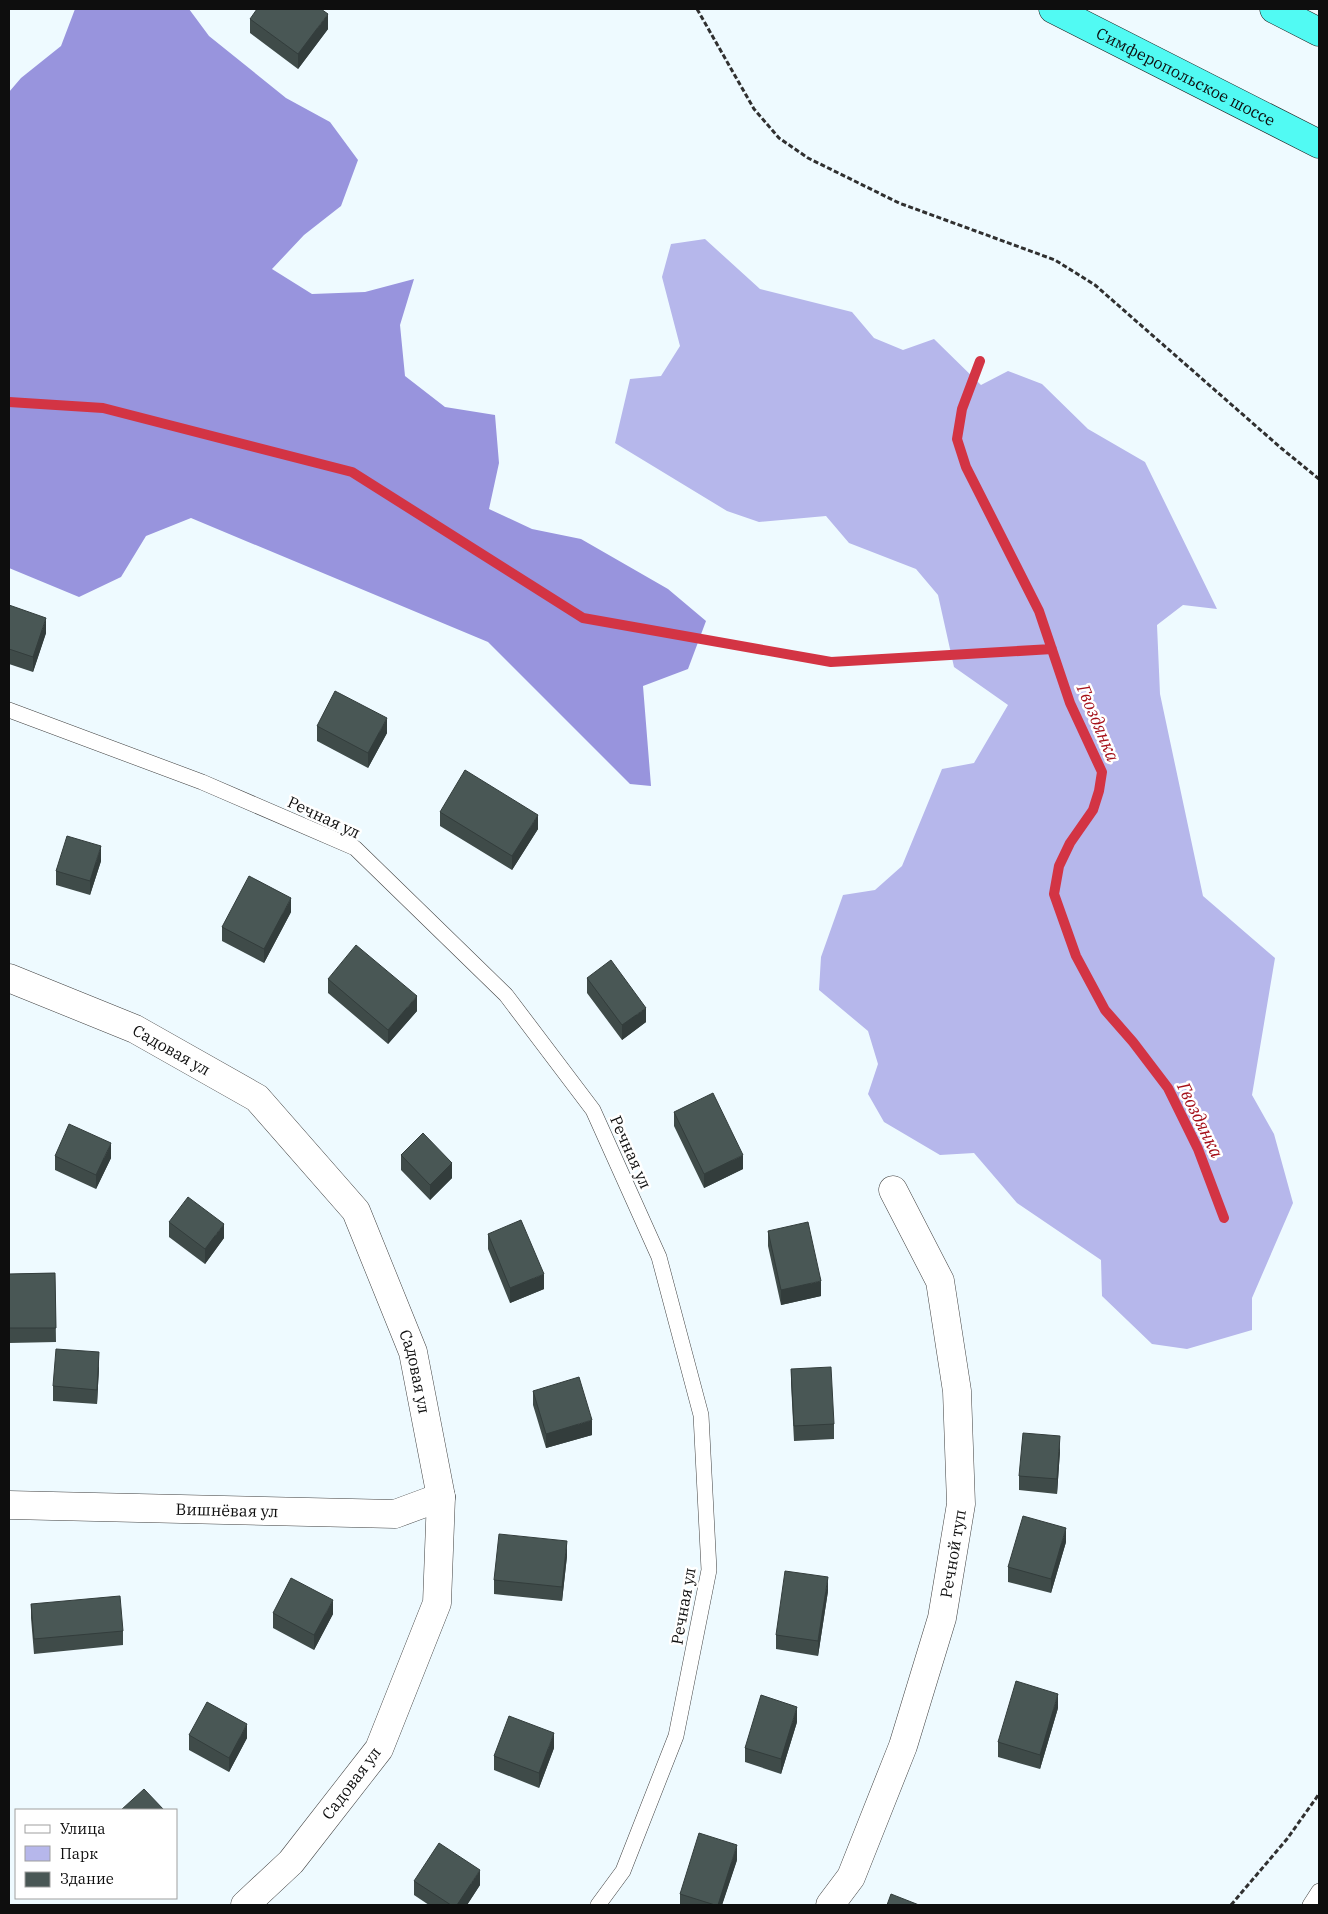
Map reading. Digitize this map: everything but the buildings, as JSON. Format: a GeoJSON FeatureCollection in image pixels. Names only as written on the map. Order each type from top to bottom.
{"type":"FeatureCollection","features":[{"type":"Feature","properties":{"kind":"highway","name":"Симферопольское шоссе"},"geometry":{"type":"LineString","coordinates":[[1053,9],[1319,144]]}},
{"type":"Feature","properties":{"kind":"highway"},"geometry":{"type":"LineString","coordinates":[[1274,9],[1319,32]]}},
{"type":"Feature","properties":{"kind":"street","name":"Садовая ул"},"geometry":{"type":"LineString","coordinates":[[9,978],[135,1029],[257,1098],[356,1211],[413,1352],[441,1497],[437,1604],[379,1749],[291,1862],[245,1905]]}},
{"type":"Feature","properties":{"kind":"street","name":"Речной туп"},"geometry":{"type":"LineString","coordinates":[[830,1905],[851,1877],[903,1746],[942,1618],[961,1504],[957,1391],[940,1281],[894,1190]]}},
{"type":"Feature","properties":{"kind":"street","name":"Вишнёвая ул"},"geometry":{"type":"LineString","coordinates":[[9,1505],[395,1514],[441,1497]]}},
{"type":"Feature","properties":{"kind":"lane","name":"Речная ул"},"geometry":{"type":"LineString","coordinates":[[9,710],[202,782],[355,848],[506,995],[593,1110],[659,1257],[701,1415],[709,1570],[676,1736],[623,1871],[598,1905]]}},
{"type":"Feature","properties":{"kind":"lane"},"geometry":{"type":"LineString","coordinates":[[1310,1905],[1319,1891]]}},
{"type":"Feature","properties":{"kind":"path"},"geometry":{"type":"LineString","coordinates":[[697,9],[754,110],[779,138],[808,158],[899,203],[1055,260],[1096,285],[1281,448],[1319,479]]}},
{"type":"Feature","properties":{"kind":"path"},"geometry":{"type":"LineString","coordinates":[[1231,1905],[1287,1839],[1319,1794]]}},
{"type":"Feature","properties":{"kind":"green space"},"geometry":{"type":"Polygon","coordinates":[[[705,239],[760,289],[852,312],[874,338],[903,350],[934,339],[981,385],[1008,371],[1042,384],[1088,429],[1145,462],[1217,609],[1183,605],[1157,625],[1160,694],[1203,896],[1275,958],[1252,1095],[1274,1134],[1293,1203],[1252,1298],[1252,1330],[1187,1349],[1152,1344],[1102,1296],[1101,1260],[1017,1203],[974,1153],[940,1155],[884,1122],[868,1094],[878,1064],[868,1031],[819,990],[821,957],[843,895],[875,890],[902,866],[942,769],[974,763],[1008,705],[954,667],[938,595],[916,569],[849,543],[826,516],[759,522],[727,511],[615,443],[630,379],[661,376],[680,346],[662,277],[671,244],[705,239]]]}},
{"type":"Feature","properties":{"kind":"shaded area"},"geometry":{"type":"Polygon","coordinates":[[[75,9],[189,9],[209,36],[286,98],[330,122],[358,160],[341,206],[304,235],[272,269],[312,294],[365,292],[414,279],[400,325],[405,376],[445,407],[495,415],[499,463],[489,509],[532,529],[581,539],[668,589],[706,621],[688,669],[643,686],[651,786],[630,784],[488,642],[191,518],[146,536],[121,577],[79,597],[9,568],[9,92],[21,78],[61,46],[75,9]]]}},
{"type":"Feature","properties":{"kind":"waterway","name":"Гвоздянка"},"geometry":{"type":"LineString","coordinates":[[980,361],[962,409],[957,439],[966,467],[1039,611],[1070,703],[1102,772],[1093,810],[1070,843],[1059,866],[1054,894],[1076,956],[1105,1010],[1133,1042],[1168,1088],[1198,1149],[1224,1218]]}},
{"type":"Feature","properties":{"kind":"waterway"},"geometry":{"type":"LineString","coordinates":[[9,402],[103,408],[352,472],[583,618],[831,662],[1052,649]]}}]}
